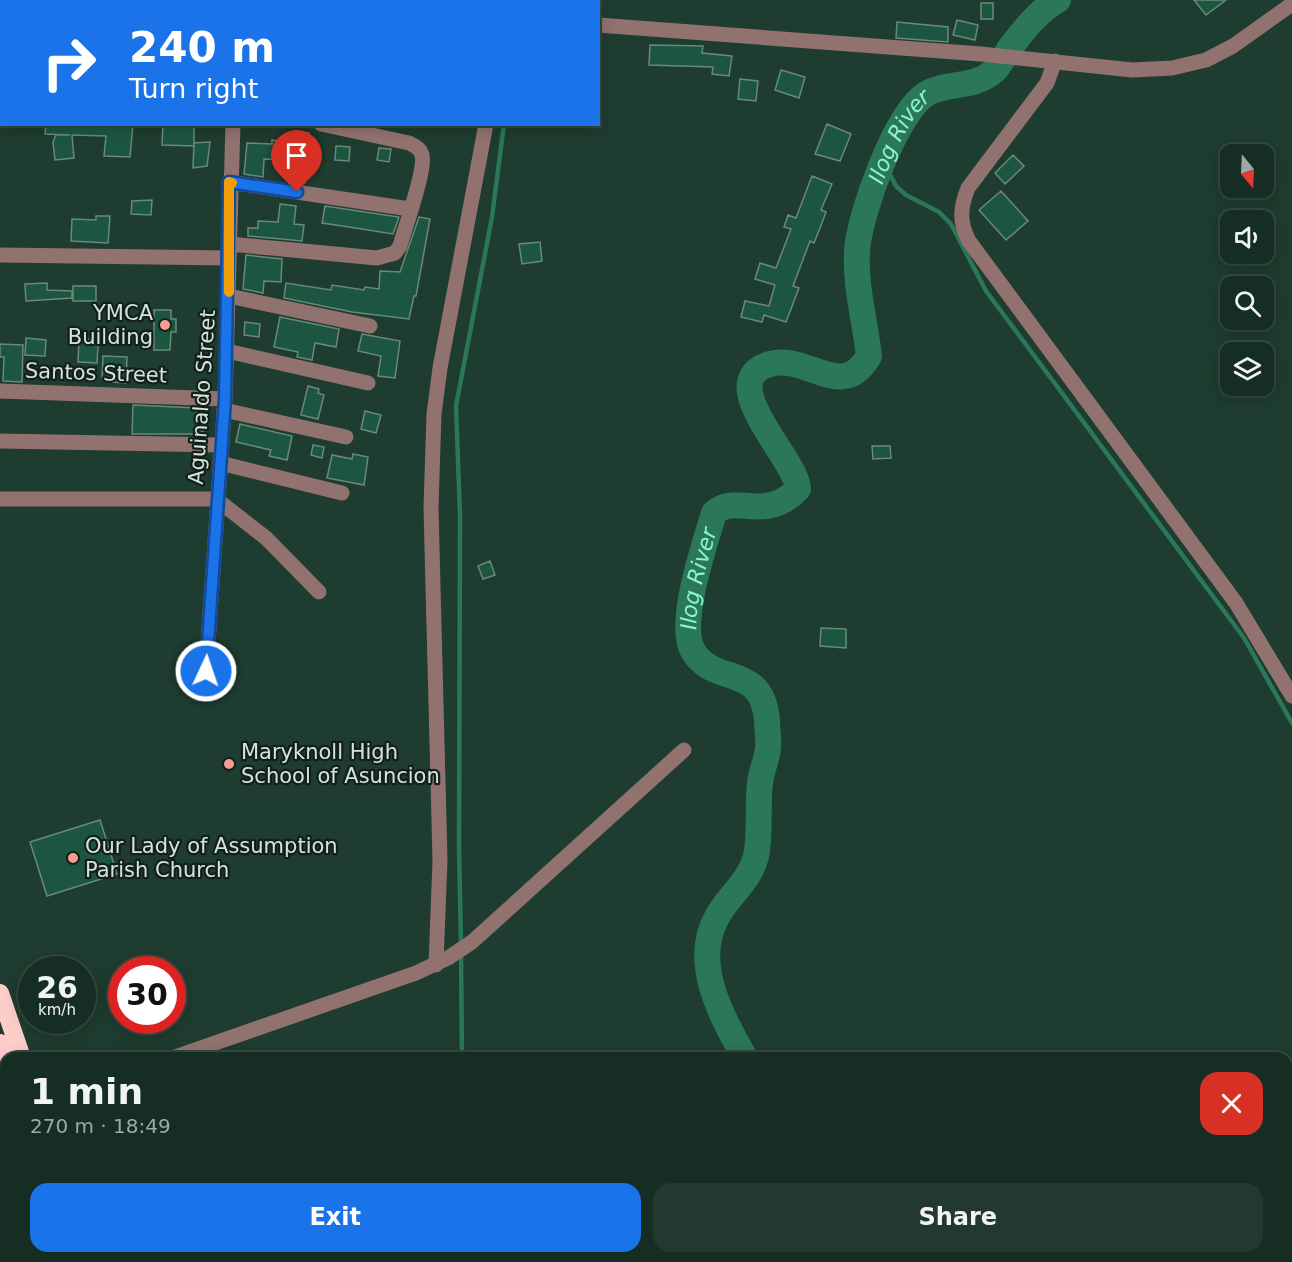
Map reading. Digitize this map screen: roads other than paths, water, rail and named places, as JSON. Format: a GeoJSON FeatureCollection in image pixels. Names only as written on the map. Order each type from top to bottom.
{"type":"FeatureCollection","features":[{"type":"Feature","properties":{"kind":"highway"},"geometry":{"type":"LineString","coordinates":[[0,993],[20,1052]]}},
{"type":"Feature","properties":{"kind":"street"},"geometry":{"type":"LineString","coordinates":[[600,24],[981,54],[1132,70],[1183,66],[1206,60],[1233,46],[1292,4]]}},
{"type":"Feature","properties":{"kind":"street"},"geometry":{"type":"LineString","coordinates":[[1047,60],[1047,83],[968,188],[962,202],[963,229],[969,242],[1236,603],[1278,668],[1292,696]]}},
{"type":"Feature","properties":{"kind":"street","name":"Aguinaldo Street"},"geometry":{"type":"LineString","coordinates":[[206,671],[216,499],[225,405],[232,126]]}},
{"type":"Feature","properties":{"kind":"street"},"geometry":{"type":"LineString","coordinates":[[0,255],[229,251],[386,256],[395,253],[400,246],[422,169],[422,156],[418,148],[409,143],[330,126]]}},
{"type":"Feature","properties":{"kind":"street"},"geometry":{"type":"LineString","coordinates":[[436,965],[440,850],[431,508],[434,414],[440,368],[486,126]]}},
{"type":"Feature","properties":{"kind":"street"},"geometry":{"type":"LineString","coordinates":[[229,182],[410,209]]}},
{"type":"Feature","properties":{"kind":"street"},"geometry":{"type":"LineString","coordinates":[[229,296],[370,326]]}},
{"type":"Feature","properties":{"kind":"street"},"geometry":{"type":"LineString","coordinates":[[227,351],[368,383]]}},
{"type":"Feature","properties":{"kind":"street","name":"Santos Street"},"geometry":{"type":"LineString","coordinates":[[0,391],[225,405],[346,437]]}},
{"type":"Feature","properties":{"kind":"street"},"geometry":{"type":"LineString","coordinates":[[0,441],[222,445]]}},
{"type":"Feature","properties":{"kind":"street"},"geometry":{"type":"LineString","coordinates":[[220,463],[342,493]]}},
{"type":"Feature","properties":{"kind":"street"},"geometry":{"type":"LineString","coordinates":[[0,499],[216,499],[267,538],[319,592]]}},
{"type":"Feature","properties":{"kind":"street"},"geometry":{"type":"LineString","coordinates":[[189,1052],[436,965],[472,942],[684,750]]}},
{"type":"Feature","properties":{"kind":"waterway","name":"Ilog River"},"geometry":{"type":"LineString","coordinates":[[742,1052],[719,1007],[708,971],[707,953],[710,935],[717,917],[749,873],[756,856],[760,783],[768,748],[767,720],[763,702],[756,690],[747,682],[713,669],[702,662],[693,651],[689,639],[688,622],[694,583],[714,513],[723,507],[732,505],[774,505],[798,489],[794,476],[762,422],[753,403],[749,387],[754,373],[770,364],[784,362],[836,376],[847,376],[859,369],[869,356],[857,278],[859,235],[881,167],[902,122],[914,105],[926,94],[934,90],[977,81],[994,71],[1032,21],[1058,0]]}},
{"type":"Feature","properties":{"kind":"waterway"},"geometry":{"type":"LineString","coordinates":[[461,944],[460,516],[456,406],[492,217],[504,126]]}},
{"type":"Feature","properties":{"kind":"waterway"},"geometry":{"type":"LineString","coordinates":[[883,161],[896,186],[906,195],[939,212],[951,224],[986,291],[1244,638],[1292,723]]}},
{"type":"Feature","properties":{"kind":"waterway"},"geometry":{"type":"LineString","coordinates":[[461,952],[462,1052]]}},
{"type":"Feature","properties":{"kind":"place","name":"YMCA Building"},"geometry":{"type":"Point","coordinates":[165,325]}},
{"type":"Feature","properties":{"kind":"place","name":"Maryknoll High School of Asuncion"},"geometry":{"type":"Point","coordinates":[229,764]}},
{"type":"Feature","properties":{"kind":"place","name":"Our Lady of Assumption Parish Church"},"geometry":{"type":"Point","coordinates":[73,858]}}]}
